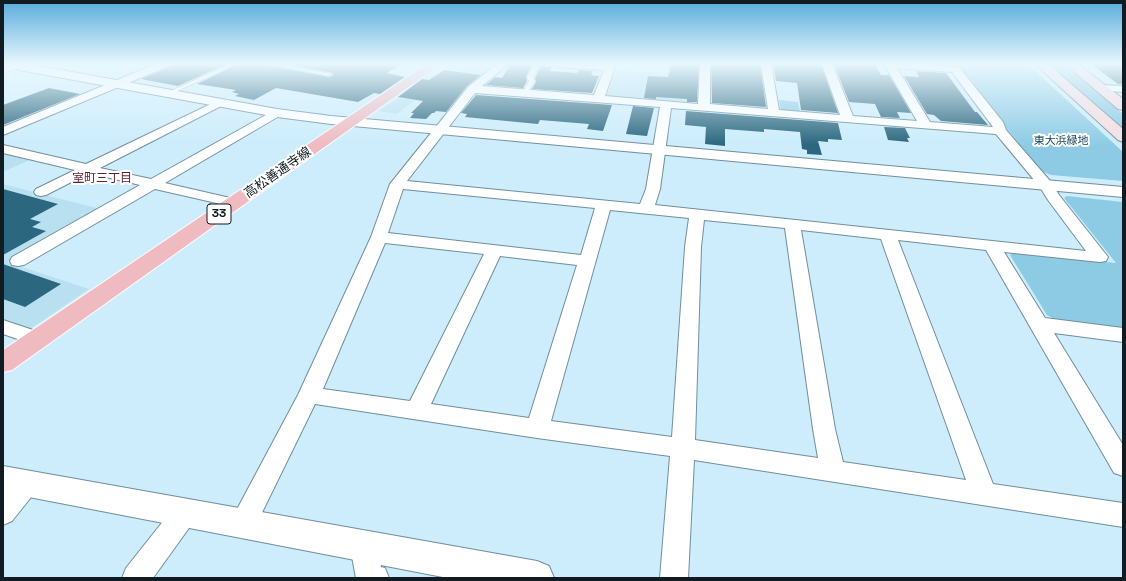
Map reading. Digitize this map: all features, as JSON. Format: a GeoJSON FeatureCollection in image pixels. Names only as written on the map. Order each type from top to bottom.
{"type":"FeatureCollection","features":[{"type":"Feature","properties":{"kind":"main road","name":"高松善通寺線"},"geometry":{"type":"LineString","coordinates":[[3,363],[396,91]]}},
{"type":"Feature","properties":{"kind":"main road"},"geometry":{"type":"LineString","coordinates":[[1071,91],[1123,137]]}},
{"type":"Feature","properties":{"kind":"main road"},"geometry":{"type":"LineString","coordinates":[[1105,91],[1123,106]]}},
{"type":"Feature","properties":{"kind":"street"},"geometry":{"type":"LineString","coordinates":[[3,131],[100,91]]}},
{"type":"Feature","properties":{"kind":"street"},"geometry":{"type":"LineString","coordinates":[[159,91],[277,113],[351,122],[1123,192]]}},
{"type":"Feature","properties":{"kind":"street"},"geometry":{"type":"LineString","coordinates":[[242,524],[309,395],[379,237],[397,184],[470,91]]}},
{"type":"Feature","properties":{"kind":"street"},"geometry":{"type":"LineString","coordinates":[[500,91],[1000,131]]}},
{"type":"Feature","properties":{"kind":"street"},"geometry":{"type":"LineString","coordinates":[[598,99],[601,91]]}},
{"type":"Feature","properties":{"kind":"street"},"geometry":{"type":"LineString","coordinates":[[704,91],[704,107]]}},
{"type":"Feature","properties":{"kind":"street"},"geometry":{"type":"LineString","coordinates":[[770,91],[774,113]]}},
{"type":"Feature","properties":{"kind":"street"},"geometry":{"type":"LineString","coordinates":[[837,91],[848,119]]}},
{"type":"Feature","properties":{"kind":"street"},"geometry":{"type":"LineString","coordinates":[[906,91],[926,125]]}},
{"type":"Feature","properties":{"kind":"street"},"geometry":{"type":"LineString","coordinates":[[397,184],[1100,257],[1053,197],[1046,185],[1000,131],[999,125],[972,91]]}},
{"type":"Feature","properties":{"kind":"street"},"geometry":{"type":"LineString","coordinates":[[41,192],[219,103]]}},
{"type":"Feature","properties":{"kind":"street"},"geometry":{"type":"LineString","coordinates":[[646,209],[653,189],[666,104]]}},
{"type":"Feature","properties":{"kind":"street"},"geometry":{"type":"LineString","coordinates":[[18,261],[277,113]]}},
{"type":"Feature","properties":{"kind":"street"},"geometry":{"type":"LineString","coordinates":[[3,149],[234,203]]}},
{"type":"Feature","properties":{"kind":"street"},"geometry":{"type":"LineString","coordinates":[[537,429],[604,205]]}},
{"type":"Feature","properties":{"kind":"street"},"geometry":{"type":"LineString","coordinates":[[674,578],[683,448],[693,247],[697,215]]}},
{"type":"Feature","properties":{"kind":"street"},"geometry":{"type":"LineString","coordinates":[[792,225],[824,429],[833,470]]}},
{"type":"Feature","properties":{"kind":"street"},"geometry":{"type":"LineString","coordinates":[[888,236],[984,494]]}},
{"type":"Feature","properties":{"kind":"street"},"geometry":{"type":"LineString","coordinates":[[379,237],[587,261]]}},
{"type":"Feature","properties":{"kind":"street"},"geometry":{"type":"LineString","coordinates":[[992,246],[1123,466]]}},
{"type":"Feature","properties":{"kind":"street"},"geometry":{"type":"LineString","coordinates":[[417,410],[494,250]]}},
{"type":"Feature","properties":{"kind":"street"},"geometry":{"type":"LineString","coordinates":[[1038,324],[1123,335]]}},
{"type":"Feature","properties":{"kind":"street"},"geometry":{"type":"LineString","coordinates":[[3,327],[38,339]]}},
{"type":"Feature","properties":{"kind":"street"},"geometry":{"type":"LineString","coordinates":[[309,395],[537,429],[683,448],[833,470],[1123,515]]}},
{"type":"Feature","properties":{"kind":"street"},"geometry":{"type":"LineString","coordinates":[[3,513],[15,481],[537,578]]}},
{"type":"Feature","properties":{"kind":"street"},"geometry":{"type":"LineString","coordinates":[[136,578],[185,513]]}},
{"type":"Feature","properties":{"kind":"street"},"geometry":{"type":"LineString","coordinates":[[364,546],[370,576],[375,578]]}},
{"type":"Feature","properties":{"kind":"lane"},"geometry":{"type":"LineString","coordinates":[[170,93],[174,91]]}},
{"type":"Feature","properties":{"kind":"shaded area"},"geometry":{"type":"Polygon","coordinates":[[[608,91],[698,91],[697,102],[610,97],[607,95],[608,91]]]}},
{"type":"Feature","properties":{"kind":"shaded area"},"geometry":{"type":"Polygon","coordinates":[[[399,98],[415,100],[397,114],[379,111],[392,102],[395,103],[393,102],[399,98]]]}},
{"type":"Feature","properties":{"kind":"shaded area"},"geometry":{"type":"Polygon","coordinates":[[[7,153],[32,159],[3,172],[3,154],[7,153]]]}},
{"type":"Feature","properties":{"kind":"shaded area"},"geometry":{"type":"Polygon","coordinates":[[[3,184],[100,209],[7,262],[89,289],[27,331],[3,323],[3,184]]]}},
{"type":"Feature","properties":{"kind":"green space","name":"東大浜緑地"},"geometry":{"type":"Polygon","coordinates":[[[975,91],[1057,91],[1123,152],[1123,181],[1051,175],[1043,172],[975,91]]]}},
{"type":"Feature","properties":{"kind":"green space"},"geometry":{"type":"Polygon","coordinates":[[[1077,91],[1096,91],[1123,114],[1123,131],[1077,91]]]}},
{"type":"Feature","properties":{"kind":"green space"},"geometry":{"type":"Polygon","coordinates":[[[779,100],[798,102],[800,112],[781,110],[779,100]]]}},
{"type":"Feature","properties":{"kind":"green space"},"geometry":{"type":"Polygon","coordinates":[[[1067,196],[1123,202],[1123,328],[1056,320],[1047,315],[1010,255],[1013,253],[1116,263],[1064,198],[1067,196]]]}},
{"type":"Feature","properties":{"kind":"building"},"geometry":{"type":"Polygon","coordinates":[[[41,91],[65,91],[80,94],[3,125],[3,105],[41,91]]]}},
{"type":"Feature","properties":{"kind":"building"},"geometry":{"type":"Polygon","coordinates":[[[270,91],[254,100],[235,96],[239,94],[232,92],[270,91]]]}},
{"type":"Feature","properties":{"kind":"building"},"geometry":{"type":"Polygon","coordinates":[[[294,91],[384,91],[380,94],[374,93],[358,102],[294,91]]]}},
{"type":"Feature","properties":{"kind":"building"},"geometry":{"type":"Polygon","coordinates":[[[406,91],[463,91],[446,112],[436,111],[426,119],[410,118],[414,113],[411,113],[423,101],[398,97],[406,91]]]}},
{"type":"Feature","properties":{"kind":"building"},"geometry":{"type":"Polygon","coordinates":[[[564,91],[593,91],[592,93],[564,91]]]}},
{"type":"Feature","properties":{"kind":"building"},"geometry":{"type":"Polygon","coordinates":[[[645,91],[698,91],[697,102],[687,102],[687,99],[656,97],[656,99],[644,98],[645,91]]]}},
{"type":"Feature","properties":{"kind":"building"},"geometry":{"type":"Polygon","coordinates":[[[712,91],[764,91],[766,107],[712,103],[712,91]]]}},
{"type":"Feature","properties":{"kind":"building"},"geometry":{"type":"Polygon","coordinates":[[[798,91],[830,91],[838,113],[801,110],[798,91]]]}},
{"type":"Feature","properties":{"kind":"building"},"geometry":{"type":"Polygon","coordinates":[[[845,91],[898,91],[911,113],[897,112],[900,118],[881,117],[875,104],[849,102],[845,91]]]}},
{"type":"Feature","properties":{"kind":"building"},"geometry":{"type":"Polygon","coordinates":[[[913,91],[959,91],[975,112],[977,112],[988,125],[941,121],[934,115],[927,114],[913,91]]]}},
{"type":"Feature","properties":{"kind":"building"},"geometry":{"type":"Polygon","coordinates":[[[476,95],[612,105],[603,131],[587,129],[589,124],[540,120],[538,124],[465,117],[467,114],[461,113],[476,95]]]}},
{"type":"Feature","properties":{"kind":"building"},"geometry":{"type":"Polygon","coordinates":[[[633,106],[654,108],[647,136],[626,134],[633,106]]]}},
{"type":"Feature","properties":{"kind":"building"},"geometry":{"type":"Polygon","coordinates":[[[686,111],[838,123],[842,140],[828,139],[828,142],[818,141],[822,155],[807,154],[807,150],[802,149],[800,132],[764,129],[764,132],[725,129],[725,146],[705,144],[706,127],[685,125],[686,111]]]}},
{"type":"Feature","properties":{"kind":"building"},"geometry":{"type":"Polygon","coordinates":[[[884,127],[905,128],[910,138],[907,138],[909,142],[888,140],[884,127]]]}},
{"type":"Feature","properties":{"kind":"building"},"geometry":{"type":"Polygon","coordinates":[[[3,189],[58,204],[30,219],[41,222],[32,227],[46,231],[3,255],[3,189]]]}},
{"type":"Feature","properties":{"kind":"building"},"geometry":{"type":"Polygon","coordinates":[[[3,264],[61,284],[25,307],[3,299],[3,264]]]}},
{"type":"Feature","properties":{"kind":"district","name":"室町三丁目"},"geometry":{"type":"Point","coordinates":[102,179]}}]}
